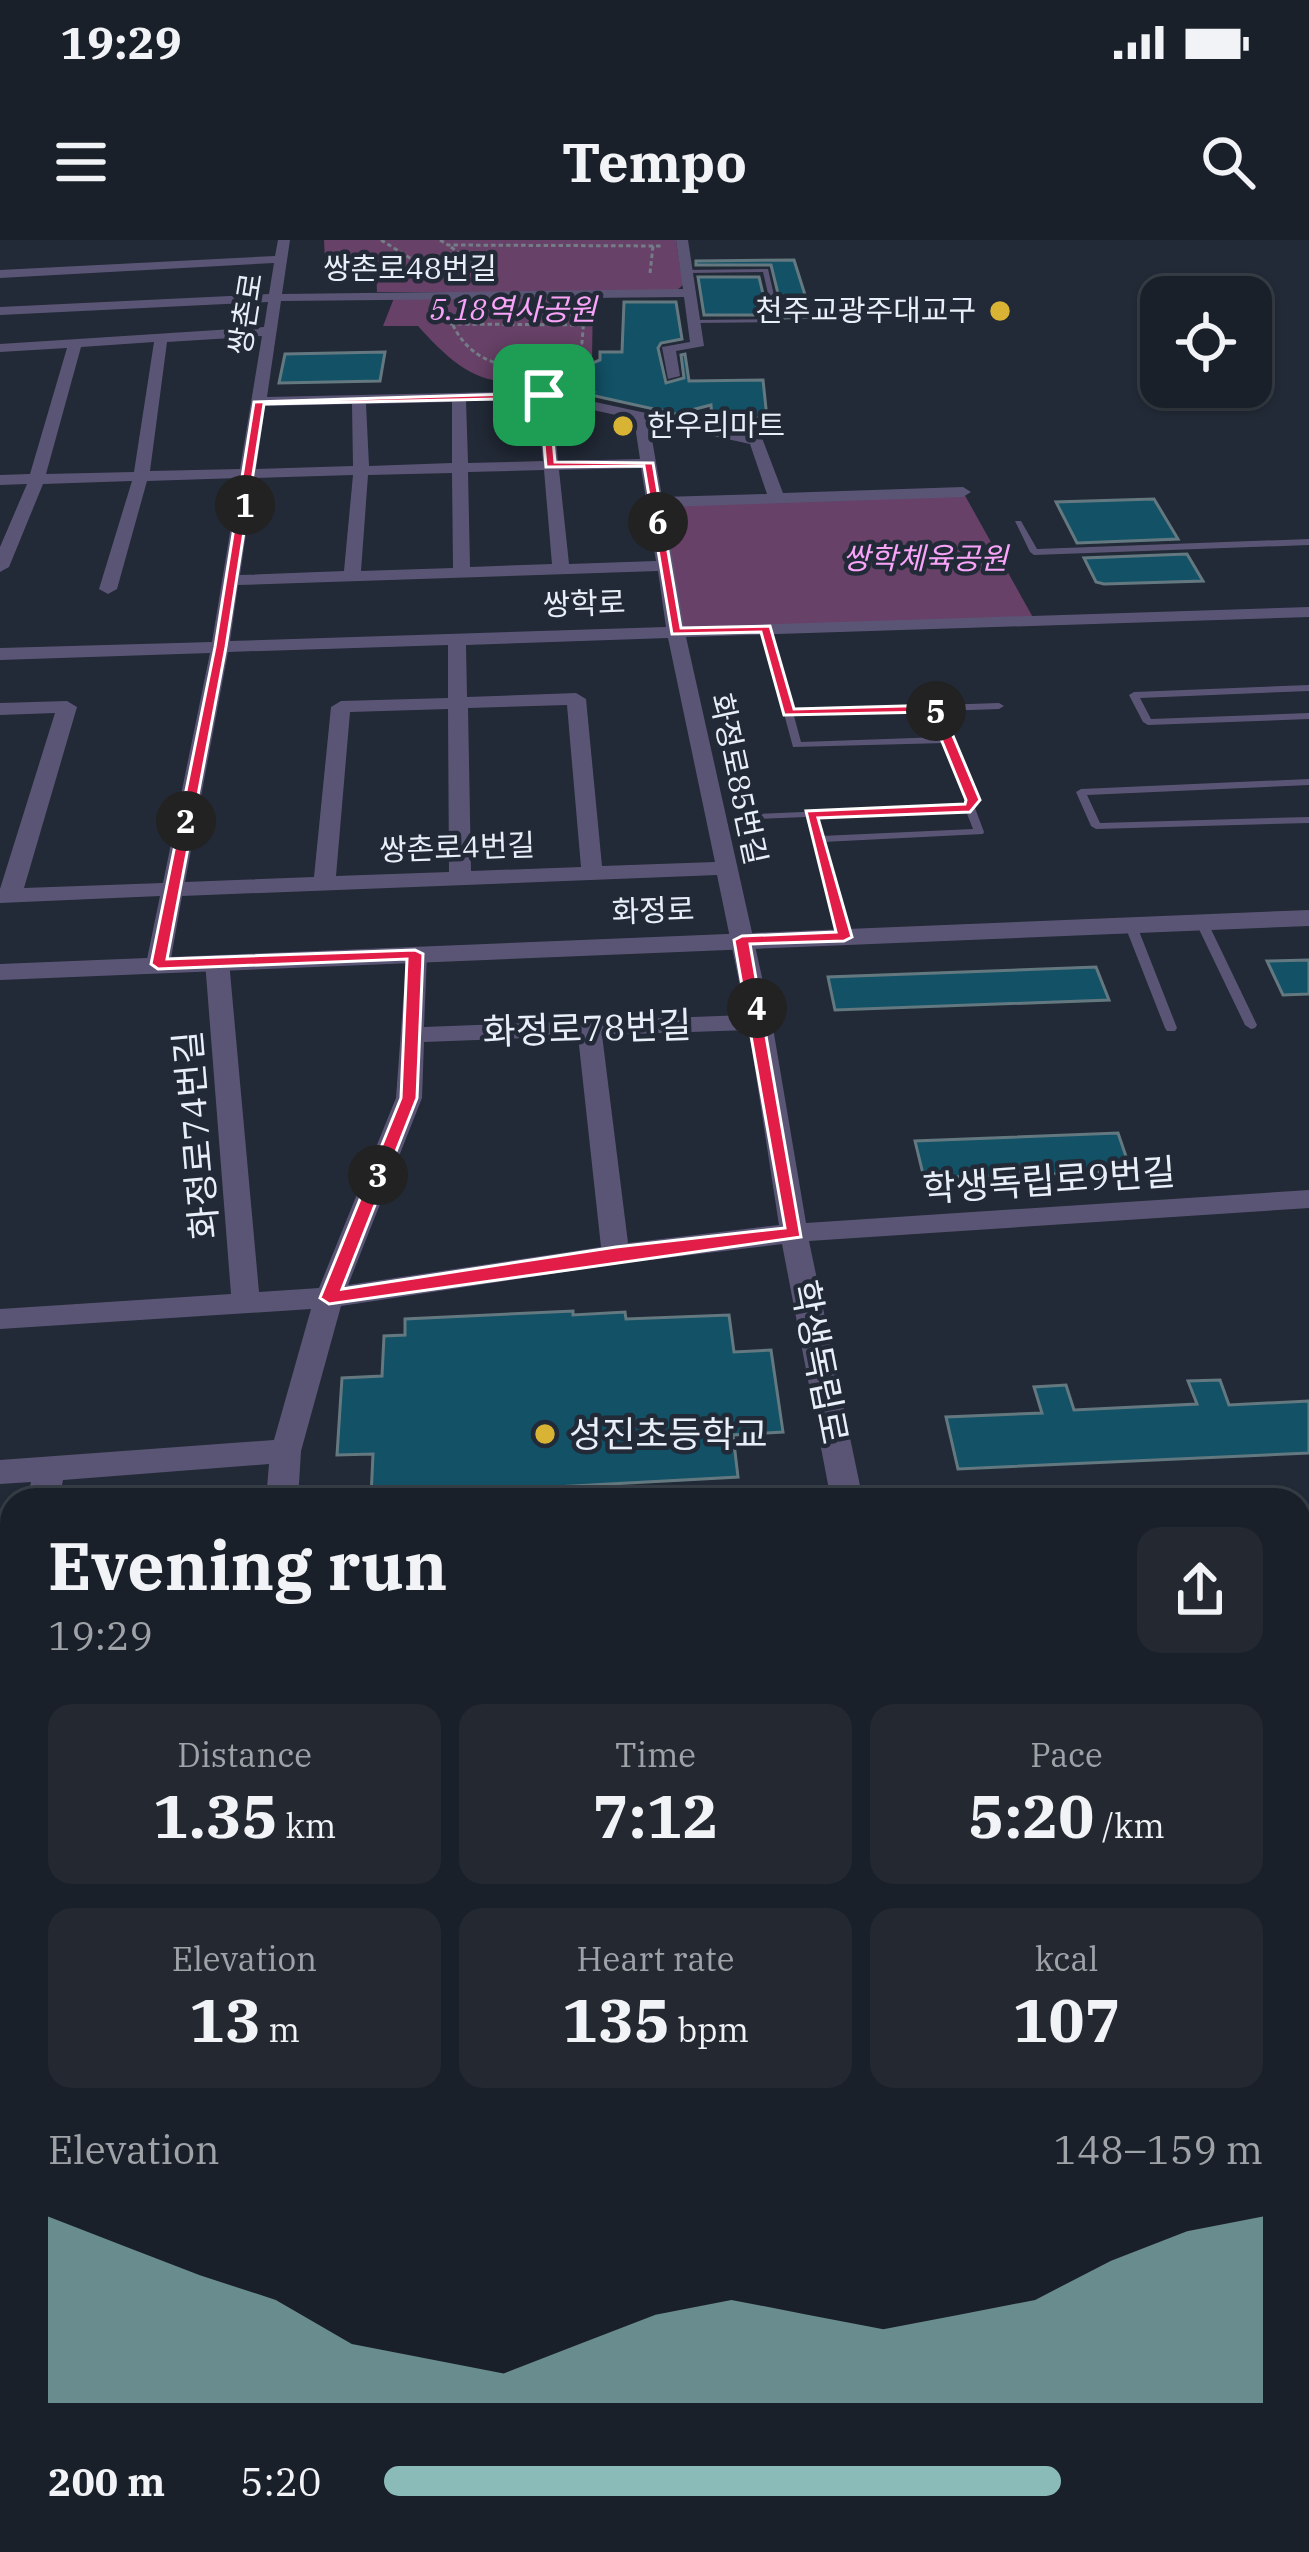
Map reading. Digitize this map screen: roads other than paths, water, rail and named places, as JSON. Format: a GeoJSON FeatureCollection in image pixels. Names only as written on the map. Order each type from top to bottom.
{"type":"FeatureCollection","features":[{"type":"Feature","properties":{"kind":"street"},"geometry":{"type":"LineString","coordinates":[[673,376],[669,347],[697,346],[683,243]]}},
{"type":"Feature","properties":{"kind":"street"},"geometry":{"type":"LineString","coordinates":[[0,274],[283,249]]}},
{"type":"Feature","properties":{"kind":"street","name":"쌍촌로"},"geometry":{"type":"LineString","coordinates":[[158,964],[220,647],[283,249]]}},
{"type":"Feature","properties":{"kind":"street","name":"쌍촌로48번길"},"geometry":{"type":"LineString","coordinates":[[0,311],[275,297],[689,293]]}},
{"type":"Feature","properties":{"kind":"street"},"geometry":{"type":"LineString","coordinates":[[0,348],[270,331]]}},
{"type":"Feature","properties":{"kind":"street"},"geometry":{"type":"LineString","coordinates":[[108,589],[141,476],[161,338]]}},
{"type":"Feature","properties":{"kind":"street"},"geometry":{"type":"LineString","coordinates":[[0,567],[37,479],[75,344]]}},
{"type":"Feature","properties":{"kind":"street"},"geometry":{"type":"LineString","coordinates":[[259,402],[544,395],[758,441],[777,500]]}},
{"type":"Feature","properties":{"kind":"street"},"geometry":{"type":"LineString","coordinates":[[544,395],[561,569]]}},
{"type":"Feature","properties":{"kind":"street"},"geometry":{"type":"LineString","coordinates":[[459,397],[462,573]]}},
{"type":"Feature","properties":{"kind":"street"},"geometry":{"type":"LineString","coordinates":[[352,576],[361,470],[359,399]]}},
{"type":"Feature","properties":{"kind":"street","name":"화정로85번길"},"geometry":{"type":"LineString","coordinates":[[640,417],[676,632],[742,940]]}},
{"type":"Feature","properties":{"kind":"street"},"geometry":{"type":"LineString","coordinates":[[0,480],[648,463]]}},
{"type":"Feature","properties":{"kind":"street"},"geometry":{"type":"LineString","coordinates":[[655,502],[963,492]]}},
{"type":"Feature","properties":{"kind":"street"},"geometry":{"type":"LineString","coordinates":[[231,580],[665,566]]}},
{"type":"Feature","properties":{"kind":"street","name":"쌍학로"},"geometry":{"type":"LineString","coordinates":[[0,655],[1309,612]]}},
{"type":"Feature","properties":{"kind":"street"},"geometry":{"type":"LineString","coordinates":[[457,638],[460,878]]}},
{"type":"Feature","properties":{"kind":"street","name":"쌍촌로4번길"},"geometry":{"type":"LineString","coordinates":[[324,883],[341,706],[576,699],[592,873]]}},
{"type":"Feature","properties":{"kind":"street"},"geometry":{"type":"LineString","coordinates":[[0,709],[67,706],[5,896]]}},
{"type":"Feature","properties":{"kind":"street","name":"쌍촌로4번길"},"geometry":{"type":"LineString","coordinates":[[5,896],[726,868]]}},
{"type":"Feature","properties":{"kind":"street","name":"화정로"},"geometry":{"type":"LineString","coordinates":[[0,972],[1309,918]]}},
{"type":"Feature","properties":{"kind":"street","name":"학생독립로"},"geometry":{"type":"LineString","coordinates":[[742,940],[845,1488]]}},
{"type":"Feature","properties":{"kind":"street"},"geometry":{"type":"LineString","coordinates":[[283,1488],[286,1451],[329,1298],[409,1098],[415,954]]}},
{"type":"Feature","properties":{"kind":"street","name":"화정로74번길"},"geometry":{"type":"LineString","coordinates":[[217,962],[246,1302]]}},
{"type":"Feature","properties":{"kind":"street","name":"화정로78번길"},"geometry":{"type":"LineString","coordinates":[[413,1035],[760,1022]]}},
{"type":"Feature","properties":{"kind":"street"},"geometry":{"type":"LineString","coordinates":[[589,1028],[616,1254]]}},
{"type":"Feature","properties":{"kind":"street","name":"학생독립로9번길"},"geometry":{"type":"LineString","coordinates":[[0,1318],[329,1298],[616,1254],[794,1233],[1309,1199]]}},
{"type":"Feature","properties":{"kind":"street"},"geometry":{"type":"LineString","coordinates":[[0,1472],[286,1451]]}},
{"type":"Feature","properties":{"kind":"street"},"geometry":{"type":"LineString","coordinates":[[46,1488],[50,1468]]}},
{"type":"Feature","properties":{"kind":"lane"},"geometry":{"type":"LineString","coordinates":[[688,271],[766,270],[778,321],[695,322]]}},
{"type":"Feature","properties":{"kind":"lane"},"geometry":{"type":"LineString","coordinates":[[1018,524],[1034,552],[1309,542]]}},
{"type":"Feature","properties":{"kind":"lane"},"geometry":{"type":"LineString","coordinates":[[766,629],[797,745],[949,740]]}},
{"type":"Feature","properties":{"kind":"lane"},"geometry":{"type":"LineString","coordinates":[[1309,688],[1134,695],[1148,722],[1309,716]]}},
{"type":"Feature","properties":{"kind":"lane"},"geometry":{"type":"LineString","coordinates":[[788,712],[999,706]]}},
{"type":"Feature","properties":{"kind":"lane"},"geometry":{"type":"LineString","coordinates":[[817,839],[979,832],[970,808],[973,800],[935,708]]}},
{"type":"Feature","properties":{"kind":"lane"},"geometry":{"type":"LineString","coordinates":[[1309,782],[1081,792],[1096,826],[1309,820]]}},
{"type":"Feature","properties":{"kind":"lane"},"geometry":{"type":"LineString","coordinates":[[759,815],[970,808]]}},
{"type":"Feature","properties":{"kind":"lane"},"geometry":{"type":"LineString","coordinates":[[811,814],[844,937]]}},
{"type":"Feature","properties":{"kind":"lane"},"geometry":{"type":"LineString","coordinates":[[1202,923],[1251,1025]]}},
{"type":"Feature","properties":{"kind":"lane"},"geometry":{"type":"LineString","coordinates":[[1131,926],[1171,1028]]}},
{"type":"Feature","properties":{"kind":"place","name":"천주교광주대교구"},"geometry":{"type":"Point","coordinates":[1000,311]}},
{"type":"Feature","properties":{"kind":"place","name":"한우리마트"},"geometry":{"type":"Point","coordinates":[623,426]}},
{"type":"Feature","properties":{"kind":"place","name":"성진초등학교"},"geometry":{"type":"Point","coordinates":[545,1434]}},
{"type":"Feature","properties":{"kind":"park label","name":"5.18역사공원"},"geometry":{"type":"Point","coordinates":[513,310]}},
{"type":"Feature","properties":{"kind":"park label","name":"쌍학체육공원"},"geometry":{"type":"Point","coordinates":[925,559]}}]}
